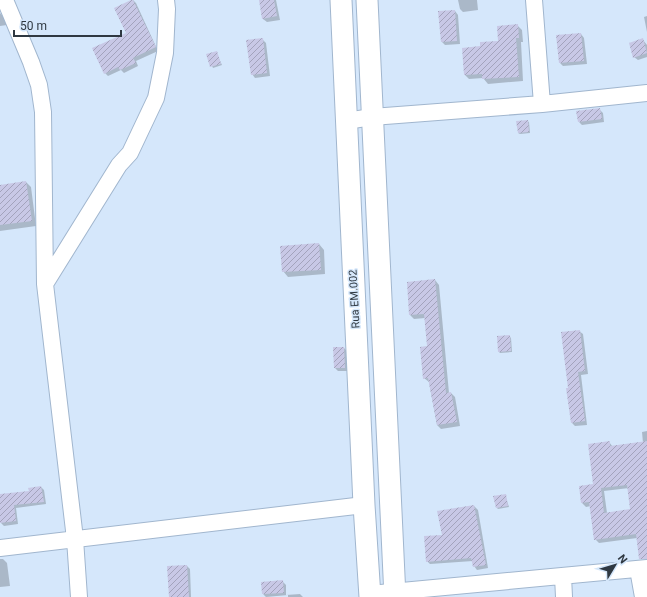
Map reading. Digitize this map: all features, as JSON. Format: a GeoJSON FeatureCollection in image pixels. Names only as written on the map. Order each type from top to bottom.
{"type":"FeatureCollection","features":[{"type":"Feature","properties":{"kind":"street"},"geometry":{"type":"LineString","coordinates":[[5,0],[31,62],[39,86],[43,112],[45,284],[75,539],[79,597]]}},
{"type":"Feature","properties":{"kind":"street"},"geometry":{"type":"LineString","coordinates":[[45,284],[119,165],[130,153],[156,98],[165,53],[166,0]]}},
{"type":"Feature","properties":{"kind":"street","name":"Rua EM.002"},"geometry":{"type":"LineString","coordinates":[[340,0],[364,505],[370,595]]}},
{"type":"Feature","properties":{"kind":"street"},"geometry":{"type":"LineString","coordinates":[[366,0],[394,594]]}},
{"type":"Feature","properties":{"kind":"street"},"geometry":{"type":"LineString","coordinates":[[534,0],[542,104]]}},
{"type":"Feature","properties":{"kind":"street"},"geometry":{"type":"LineString","coordinates":[[346,120],[647,95]]}},
{"type":"Feature","properties":{"kind":"street"},"geometry":{"type":"LineString","coordinates":[[0,548],[364,505]]}},
{"type":"Feature","properties":{"kind":"street"},"geometry":{"type":"LineString","coordinates":[[370,595],[394,594],[643,569],[643,597]]}},
{"type":"Feature","properties":{"kind":"street"},"geometry":{"type":"LineString","coordinates":[[563,576],[564,597]]}},
{"type":"Feature","properties":{"kind":"building"},"geometry":{"type":"Polygon","coordinates":[[[133,0],[156,47],[133,58],[136,63],[120,70],[118,67],[104,74],[92,48],[126,33],[114,8],[133,0]]]}},
{"type":"Feature","properties":{"kind":"building"},"geometry":{"type":"Polygon","coordinates":[[[259,0],[274,0],[277,16],[262,19],[259,0]]]}},
{"type":"Feature","properties":{"kind":"building"},"geometry":{"type":"Polygon","coordinates":[[[455,10],[457,41],[441,42],[438,11],[455,10]]]}},
{"type":"Feature","properties":{"kind":"building"},"geometry":{"type":"Polygon","coordinates":[[[518,24],[519,38],[516,38],[519,77],[482,79],[482,74],[464,75],[462,48],[480,46],[480,42],[498,41],[497,26],[518,24]]]}},
{"type":"Feature","properties":{"kind":"building"},"geometry":{"type":"Polygon","coordinates":[[[581,33],[584,61],[559,63],[556,35],[581,33]]]}},
{"type":"Feature","properties":{"kind":"building"},"geometry":{"type":"Polygon","coordinates":[[[263,38],[267,73],[251,75],[246,40],[263,38]]]}},
{"type":"Feature","properties":{"kind":"building"},"geometry":{"type":"Polygon","coordinates":[[[643,38],[647,53],[633,58],[629,43],[643,38]]]}},
{"type":"Feature","properties":{"kind":"building"},"geometry":{"type":"Polygon","coordinates":[[[217,51],[221,64],[210,67],[206,54],[217,51]]]}},
{"type":"Feature","properties":{"kind":"building"},"geometry":{"type":"Polygon","coordinates":[[[600,108],[602,119],[578,122],[576,111],[600,108]]]}},
{"type":"Feature","properties":{"kind":"building"},"geometry":{"type":"Polygon","coordinates":[[[528,120],[529,132],[518,133],[516,121],[528,120]]]}},
{"type":"Feature","properties":{"kind":"building"},"geometry":{"type":"Polygon","coordinates":[[[26,181],[32,221],[0,225],[0,185],[26,181]]]}},
{"type":"Feature","properties":{"kind":"building"},"geometry":{"type":"Polygon","coordinates":[[[319,243],[321,270],[282,272],[280,246],[319,243]]]}},
{"type":"Feature","properties":{"kind":"building"},"geometry":{"type":"Polygon","coordinates":[[[435,279],[446,393],[451,392],[457,422],[437,425],[428,378],[423,379],[420,347],[427,346],[424,314],[409,315],[407,282],[435,279]]]}},
{"type":"Feature","properties":{"kind":"building"},"geometry":{"type":"Polygon","coordinates":[[[580,330],[585,371],[578,372],[585,421],[571,423],[561,332],[580,330]]]}},
{"type":"Feature","properties":{"kind":"building"},"geometry":{"type":"Polygon","coordinates":[[[510,335],[511,351],[498,352],[497,336],[510,335]]]}},
{"type":"Feature","properties":{"kind":"building"},"geometry":{"type":"Polygon","coordinates":[[[333,347],[344,347],[345,368],[334,368],[333,347]]]}},
{"type":"Feature","properties":{"kind":"building"},"geometry":{"type":"Polygon","coordinates":[[[610,441],[610,446],[647,441],[647,559],[639,559],[636,534],[594,540],[589,502],[581,503],[579,486],[593,484],[588,444],[610,441]],[[627,485],[601,488],[604,513],[630,509],[627,485]]]}},
{"type":"Feature","properties":{"kind":"building"},"geometry":{"type":"Polygon","coordinates":[[[41,486],[44,502],[14,505],[16,521],[0,523],[0,494],[29,491],[28,488],[41,486]]]}},
{"type":"Feature","properties":{"kind":"building"},"geometry":{"type":"Polygon","coordinates":[[[506,494],[508,506],[496,508],[493,496],[506,494]]]}},
{"type":"Feature","properties":{"kind":"building"},"geometry":{"type":"Polygon","coordinates":[[[474,505],[486,565],[473,567],[471,558],[426,562],[424,536],[442,535],[437,511],[474,505]]]}},
{"type":"Feature","properties":{"kind":"building"},"geometry":{"type":"Polygon","coordinates":[[[187,565],[189,597],[169,597],[167,566],[187,565]]]}},
{"type":"Feature","properties":{"kind":"building"},"geometry":{"type":"Polygon","coordinates":[[[283,580],[284,593],[262,594],[261,582],[283,580]]]}}]}
